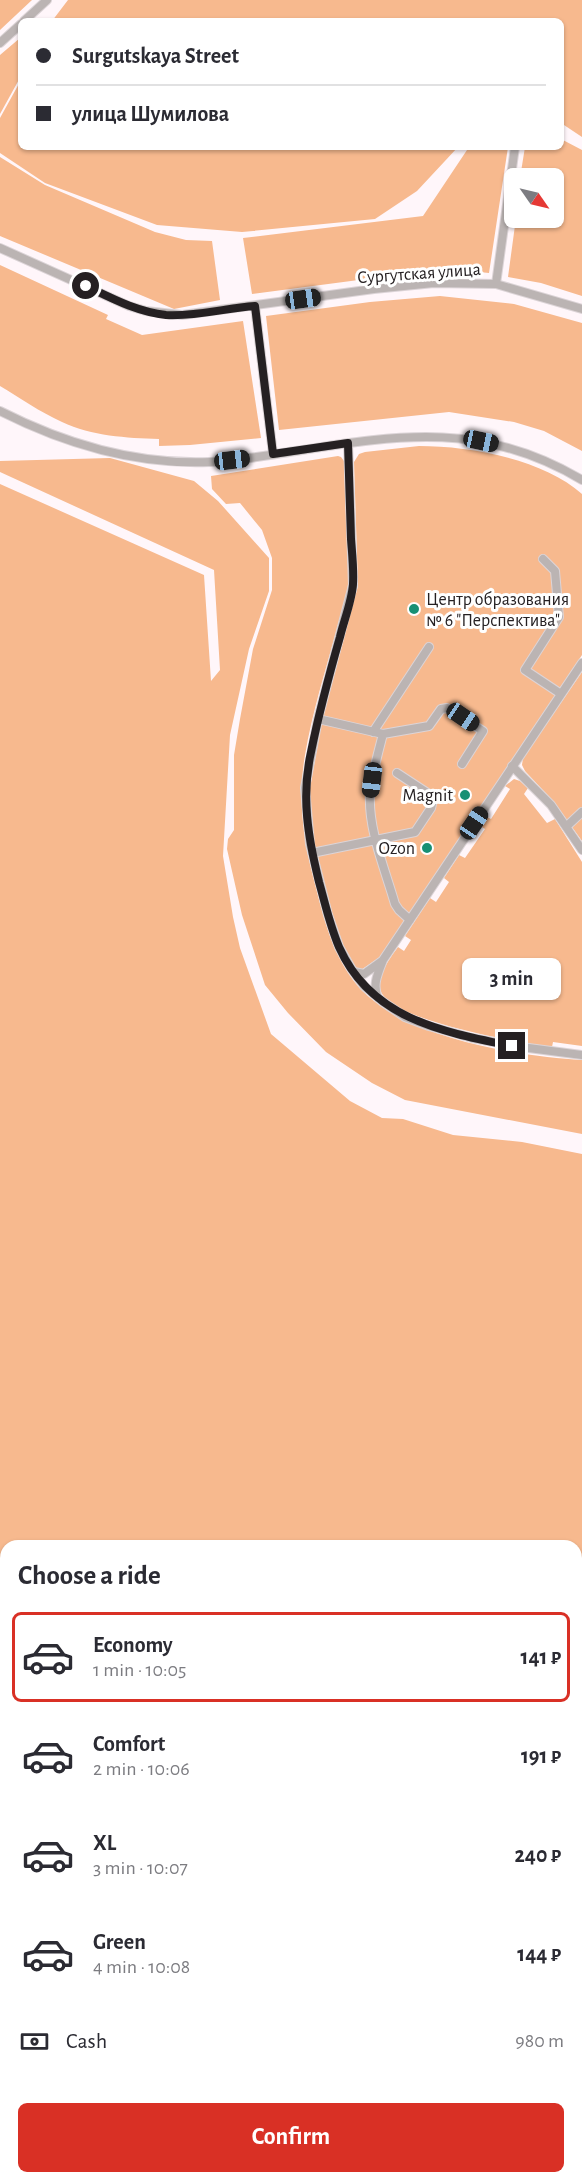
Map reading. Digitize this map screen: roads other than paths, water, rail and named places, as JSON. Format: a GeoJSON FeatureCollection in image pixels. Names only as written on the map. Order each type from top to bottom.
{"type":"FeatureCollection","features":[{"type":"Feature","properties":{"kind":"street"},"geometry":{"type":"LineString","coordinates":[[27,18],[47,0]]}},
{"type":"Feature","properties":{"kind":"street"},"geometry":{"type":"LineString","coordinates":[[0,43],[18,26]]}},
{"type":"Feature","properties":{"kind":"street"},"geometry":{"type":"LineString","coordinates":[[496,284],[515,150]]}},
{"type":"Feature","properties":{"kind":"street","name":"Сургутская улица"},"geometry":{"type":"LineString","coordinates":[[0,248],[118,301],[146,311],[182,315],[434,283],[496,284],[582,309]]}},
{"type":"Feature","properties":{"kind":"street"},"geometry":{"type":"LineString","coordinates":[[255,306],[273,454]]}},
{"type":"Feature","properties":{"kind":"street"},"geometry":{"type":"LineString","coordinates":[[0,411],[34,428],[72,442],[131,456],[171,461],[212,462],[348,443],[415,436],[450,436],[481,441],[532,455],[582,480]]}},
{"type":"Feature","properties":{"kind":"street"},"geometry":{"type":"LineString","coordinates":[[348,443],[353,585],[318,719],[305,788],[306,816],[312,853],[339,947],[364,986],[382,1002],[405,1017],[472,1038],[582,1055]]}},
{"type":"Feature","properties":{"kind":"street"},"geometry":{"type":"LineString","coordinates":[[543,559],[555,571],[559,617],[525,670],[561,694]]}},
{"type":"Feature","properties":{"kind":"street"},"geometry":{"type":"LineString","coordinates":[[373,732],[429,647]]}},
{"type":"Feature","properties":{"kind":"street"},"geometry":{"type":"LineString","coordinates":[[382,1002],[375,991],[376,979],[383,960],[582,663]]}},
{"type":"Feature","properties":{"kind":"street"},"geometry":{"type":"LineString","coordinates":[[318,719],[383,734],[429,726],[441,709],[447,708],[483,731],[462,764]]}},
{"type":"Feature","properties":{"kind":"street"},"geometry":{"type":"LineString","coordinates":[[383,734],[370,794],[370,807],[394,904],[410,920]]}},
{"type":"Feature","properties":{"kind":"street"},"geometry":{"type":"LineString","coordinates":[[512,766],[538,791],[567,826],[582,850]]}},
{"type":"Feature","properties":{"kind":"street"},"geometry":{"type":"LineString","coordinates":[[312,853],[415,832],[433,804],[429,795],[397,773]]}},
{"type":"Feature","properties":{"kind":"street"},"geometry":{"type":"LineString","coordinates":[[567,826],[582,812]]}},
{"type":"Feature","properties":{"kind":"street"},"geometry":{"type":"LineString","coordinates":[[364,986],[367,973],[383,960]]}},
{"type":"Feature","properties":{"kind":"street"},"geometry":{"type":"LineString","coordinates":[[352,970],[359,974],[367,973]]}},
{"type":"Feature","properties":{"kind":"street"},"geometry":{"type":"LineString","coordinates":[[364,986],[376,979]]}},
{"type":"Feature","properties":{"kind":"place","name":"Центр образования № 6 \"Перспектива\""},"geometry":{"type":"Point","coordinates":[414,609]}},
{"type":"Feature","properties":{"kind":"place","name":"Magnit"},"geometry":{"type":"Point","coordinates":[465,795]}},
{"type":"Feature","properties":{"kind":"place","name":"Ozon"},"geometry":{"type":"Point","coordinates":[427,848]}}]}
